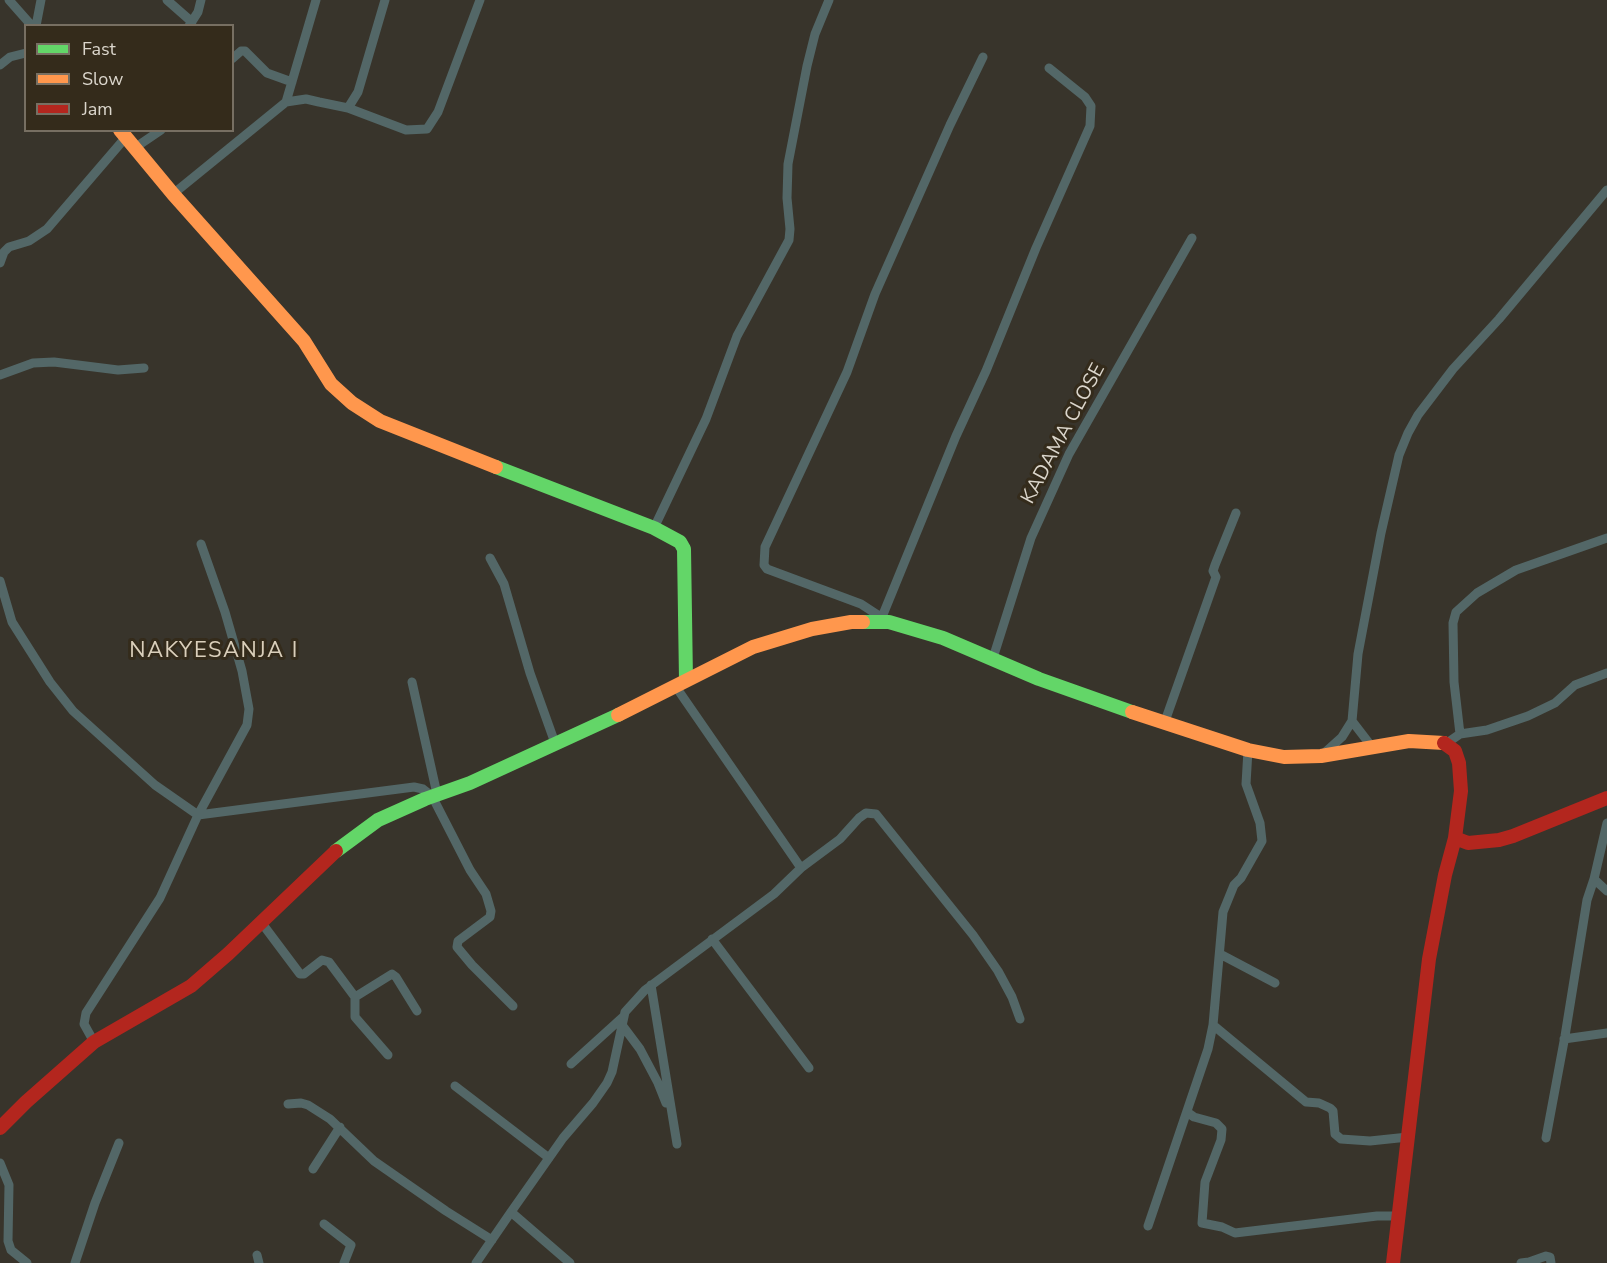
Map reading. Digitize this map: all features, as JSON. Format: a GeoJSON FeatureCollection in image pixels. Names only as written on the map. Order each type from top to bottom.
{"type":"FeatureCollection","features":[{"type":"Feature","properties":{"kind":"street"},"geometry":{"type":"LineString","coordinates":[[9,0],[32,24]]}},
{"type":"Feature","properties":{"kind":"street"},"geometry":{"type":"LineString","coordinates":[[35,24],[41,0]]}},
{"type":"Feature","properties":{"kind":"street"},"geometry":{"type":"LineString","coordinates":[[167,0],[191,24],[198,12],[201,0]]}},
{"type":"Feature","properties":{"kind":"street"},"geometry":{"type":"LineString","coordinates":[[286,102],[316,0]]}},
{"type":"Feature","properties":{"kind":"street"},"geometry":{"type":"LineString","coordinates":[[348,108],[358,92],[385,0]]}},
{"type":"Feature","properties":{"kind":"street"},"geometry":{"type":"LineString","coordinates":[[173,194],[286,102],[306,99],[348,108],[406,130],[427,129],[438,112],[480,0]]}},
{"type":"Feature","properties":{"kind":"street"},"geometry":{"type":"LineString","coordinates":[[654,528],[706,419],[737,336],[789,240],[788,164],[807,66],[815,34],[829,0]]}},
{"type":"Feature","properties":{"kind":"street"},"geometry":{"type":"LineString","coordinates":[[234,57],[245,51],[267,73],[292,82]]}},
{"type":"Feature","properties":{"kind":"street"},"geometry":{"type":"LineString","coordinates":[[0,66],[10,57],[24,54]]}},
{"type":"Feature","properties":{"kind":"street"},"geometry":{"type":"LineString","coordinates":[[983,57],[875,294],[847,372],[765,547],[764,566],[767,570],[861,604],[886,620],[943,638],[1039,679],[1164,724],[1248,750],[1284,757],[1321,756],[1409,741],[1447,743],[1460,734],[1487,729],[1528,716],[1555,703],[1575,685],[1607,673]]}},
{"type":"Feature","properties":{"kind":"street"},"geometry":{"type":"LineString","coordinates":[[886,620],[956,436],[1090,126],[1091,106],[1085,97],[1049,68]]}},
{"type":"Feature","properties":{"kind":"street"},"geometry":{"type":"LineString","coordinates":[[136,147],[158,132]]}},
{"type":"Feature","properties":{"kind":"street"},"geometry":{"type":"LineString","coordinates":[[0,263],[4,252],[9,247],[29,242],[47,228],[123,134],[173,194],[298,334],[331,384],[352,403],[380,421],[654,528],[675,539],[684,549],[681,683],[801,868]]}},
{"type":"Feature","properties":{"kind":"street"},"geometry":{"type":"LineString","coordinates":[[1321,756],[1342,737],[1352,721],[1358,654],[1381,533],[1399,455],[1408,433],[1418,415],[1453,369],[1499,319],[1607,190]]}},
{"type":"Feature","properties":{"kind":"street","name":"KADAMA CLOSE"},"geometry":{"type":"LineString","coordinates":[[993,658],[1031,538],[1069,454],[1192,238]]}},
{"type":"Feature","properties":{"kind":"street"},"geometry":{"type":"LineString","coordinates":[[0,375],[33,363],[54,362],[109,369],[144,368]]}},
{"type":"Feature","properties":{"kind":"street"},"geometry":{"type":"LineString","coordinates":[[1164,724],[1216,577],[1215,565],[1236,513]]}},
{"type":"Feature","properties":{"kind":"street"},"geometry":{"type":"LineString","coordinates":[[1460,734],[1454,682],[1453,623],[1456,612],[1477,593],[1516,570],[1607,538]]}},
{"type":"Feature","properties":{"kind":"street"},"geometry":{"type":"LineString","coordinates":[[94,1042],[84,1024],[86,1013],[160,898],[198,815],[247,725],[249,709],[242,671],[225,612],[201,544]]}},
{"type":"Feature","properties":{"kind":"street"},"geometry":{"type":"LineString","coordinates":[[490,558],[504,585],[530,673],[555,743]]}},
{"type":"Feature","properties":{"kind":"street"},"geometry":{"type":"LineString","coordinates":[[0,581],[12,622],[50,682],[73,711],[155,785],[198,815],[414,787],[434,795]]}},
{"type":"Feature","properties":{"kind":"street"},"geometry":{"type":"LineString","coordinates":[[0,1128],[94,1042],[190,986],[228,954],[319,864],[378,820],[434,795],[470,783],[753,647],[812,628],[850,622],[886,620]]}},
{"type":"Feature","properties":{"kind":"street"},"geometry":{"type":"LineString","coordinates":[[412,682],[434,795],[470,870],[486,894],[491,911],[490,917],[458,941],[457,947],[513,1006]]}},
{"type":"Feature","properties":{"kind":"street"},"geometry":{"type":"LineString","coordinates":[[1352,721],[1372,747]]}},
{"type":"Feature","properties":{"kind":"street"},"geometry":{"type":"LineString","coordinates":[[1392,1263],[1429,960],[1445,875],[1455,838],[1461,791],[1460,763],[1455,751],[1447,743]]}},
{"type":"Feature","properties":{"kind":"street"},"geometry":{"type":"LineString","coordinates":[[1148,1226],[1208,1049],[1213,1025],[1223,912],[1234,885],[1251,862],[1262,841],[1260,823],[1246,784],[1248,750]]}},
{"type":"Feature","properties":{"kind":"street"},"geometry":{"type":"LineString","coordinates":[[1455,838],[1468,843],[1499,840],[1607,798]]}},
{"type":"Feature","properties":{"kind":"street"},"geometry":{"type":"LineString","coordinates":[[476,1263],[549,1158],[607,1083],[612,1072],[623,1020],[634,1000],[774,894],[801,868],[840,839],[866,813],[876,814],[973,935],[998,971],[1012,997],[1020,1019]]}},
{"type":"Feature","properties":{"kind":"street"},"geometry":{"type":"LineString","coordinates":[[1546,1138],[1587,900],[1607,823]]}},
{"type":"Feature","properties":{"kind":"street"},"geometry":{"type":"LineString","coordinates":[[1594,879],[1607,891]]}},
{"type":"Feature","properties":{"kind":"street"},"geometry":{"type":"LineString","coordinates":[[261,922],[300,974],[304,974],[322,960],[329,962],[355,997],[355,1017],[388,1055]]}},
{"type":"Feature","properties":{"kind":"street"},"geometry":{"type":"LineString","coordinates":[[712,939],[808,1068]]}},
{"type":"Feature","properties":{"kind":"street"},"geometry":{"type":"LineString","coordinates":[[1220,954],[1275,983]]}},
{"type":"Feature","properties":{"kind":"street"},"geometry":{"type":"LineString","coordinates":[[355,997],[392,974],[417,1011]]}},
{"type":"Feature","properties":{"kind":"street"},"geometry":{"type":"LineString","coordinates":[[623,1020],[658,1083],[676,1144],[651,985]]}},
{"type":"Feature","properties":{"kind":"street"},"geometry":{"type":"LineString","coordinates":[[570,1064],[623,1020]]}},
{"type":"Feature","properties":{"kind":"street"},"geometry":{"type":"LineString","coordinates":[[1213,1025],[1306,1102],[1319,1103],[1330,1108],[1333,1111],[1335,1134],[1341,1139],[1370,1141],[1408,1137]]}},
{"type":"Feature","properties":{"kind":"street"},"geometry":{"type":"LineString","coordinates":[[1564,1039],[1607,1033]]}},
{"type":"Feature","properties":{"kind":"street"},"geometry":{"type":"LineString","coordinates":[[455,1086],[549,1158]]}},
{"type":"Feature","properties":{"kind":"street"},"geometry":{"type":"LineString","coordinates":[[288,1104],[308,1105],[340,1127],[374,1161],[492,1240]]}},
{"type":"Feature","properties":{"kind":"street"},"geometry":{"type":"LineString","coordinates":[[1187,1112],[1194,1117],[1216,1123],[1222,1129],[1221,1140],[1205,1182],[1202,1223],[1222,1227],[1235,1233],[1398,1216]]}},
{"type":"Feature","properties":{"kind":"street"},"geometry":{"type":"LineString","coordinates":[[313,1169],[340,1127]]}},
{"type":"Feature","properties":{"kind":"street"},"geometry":{"type":"LineString","coordinates":[[75,1263],[95,1203],[119,1143]]}},
{"type":"Feature","properties":{"kind":"street"},"geometry":{"type":"LineString","coordinates":[[0,1163],[9,1185],[8,1241],[11,1250],[27,1263]]}},
{"type":"Feature","properties":{"kind":"street"},"geometry":{"type":"LineString","coordinates":[[511,1212],[570,1263]]}},
{"type":"Feature","properties":{"kind":"street"},"geometry":{"type":"LineString","coordinates":[[324,1224],[351,1245],[344,1263]]}},
{"type":"Feature","properties":{"kind":"street"},"geometry":{"type":"LineString","coordinates":[[1521,1263],[1546,1256],[1550,1257],[1551,1263]]}},
{"type":"Feature","properties":{"kind":"traffic: fast"},"geometry":{"type":"LineString","coordinates":[[496,467],[654,528],[680,542],[684,549],[686,680]]}},
{"type":"Feature","properties":{"kind":"traffic: fast"},"geometry":{"type":"LineString","coordinates":[[863,622],[889,622],[943,638],[1039,679],[1132,712]]}},
{"type":"Feature","properties":{"kind":"traffic: fast"},"geometry":{"type":"LineString","coordinates":[[336,851],[378,820],[425,799],[470,783],[618,715]]}},
{"type":"Feature","properties":{"kind":"traffic: slow"},"geometry":{"type":"LineString","coordinates":[[122,132],[173,194],[304,341],[331,384],[352,403],[380,421],[496,467]]}},
{"type":"Feature","properties":{"kind":"traffic: slow"},"geometry":{"type":"LineString","coordinates":[[618,715],[753,647],[812,629],[863,622]]}},
{"type":"Feature","properties":{"kind":"traffic: slow"},"geometry":{"type":"LineString","coordinates":[[1132,712],[1248,750],[1284,757],[1321,756],[1409,741],[1444,743]]}},
{"type":"Feature","properties":{"kind":"traffic: jam"},"geometry":{"type":"LineString","coordinates":[[1444,743],[1455,751],[1459,763],[1461,791],[1455,838],[1468,843],[1499,840],[1513,836],[1607,798]]}},
{"type":"Feature","properties":{"kind":"traffic: jam"},"geometry":{"type":"LineString","coordinates":[[1393,1263],[1429,959],[1445,875],[1455,838]]}},
{"type":"Feature","properties":{"kind":"traffic: jam"},"geometry":{"type":"LineString","coordinates":[[0,1128],[94,1042],[191,986],[336,851]]}},
{"type":"Feature","properties":{"kind":"district","name":"NAKYESANJA I"},"geometry":{"type":"Point","coordinates":[214,652]}}]}
